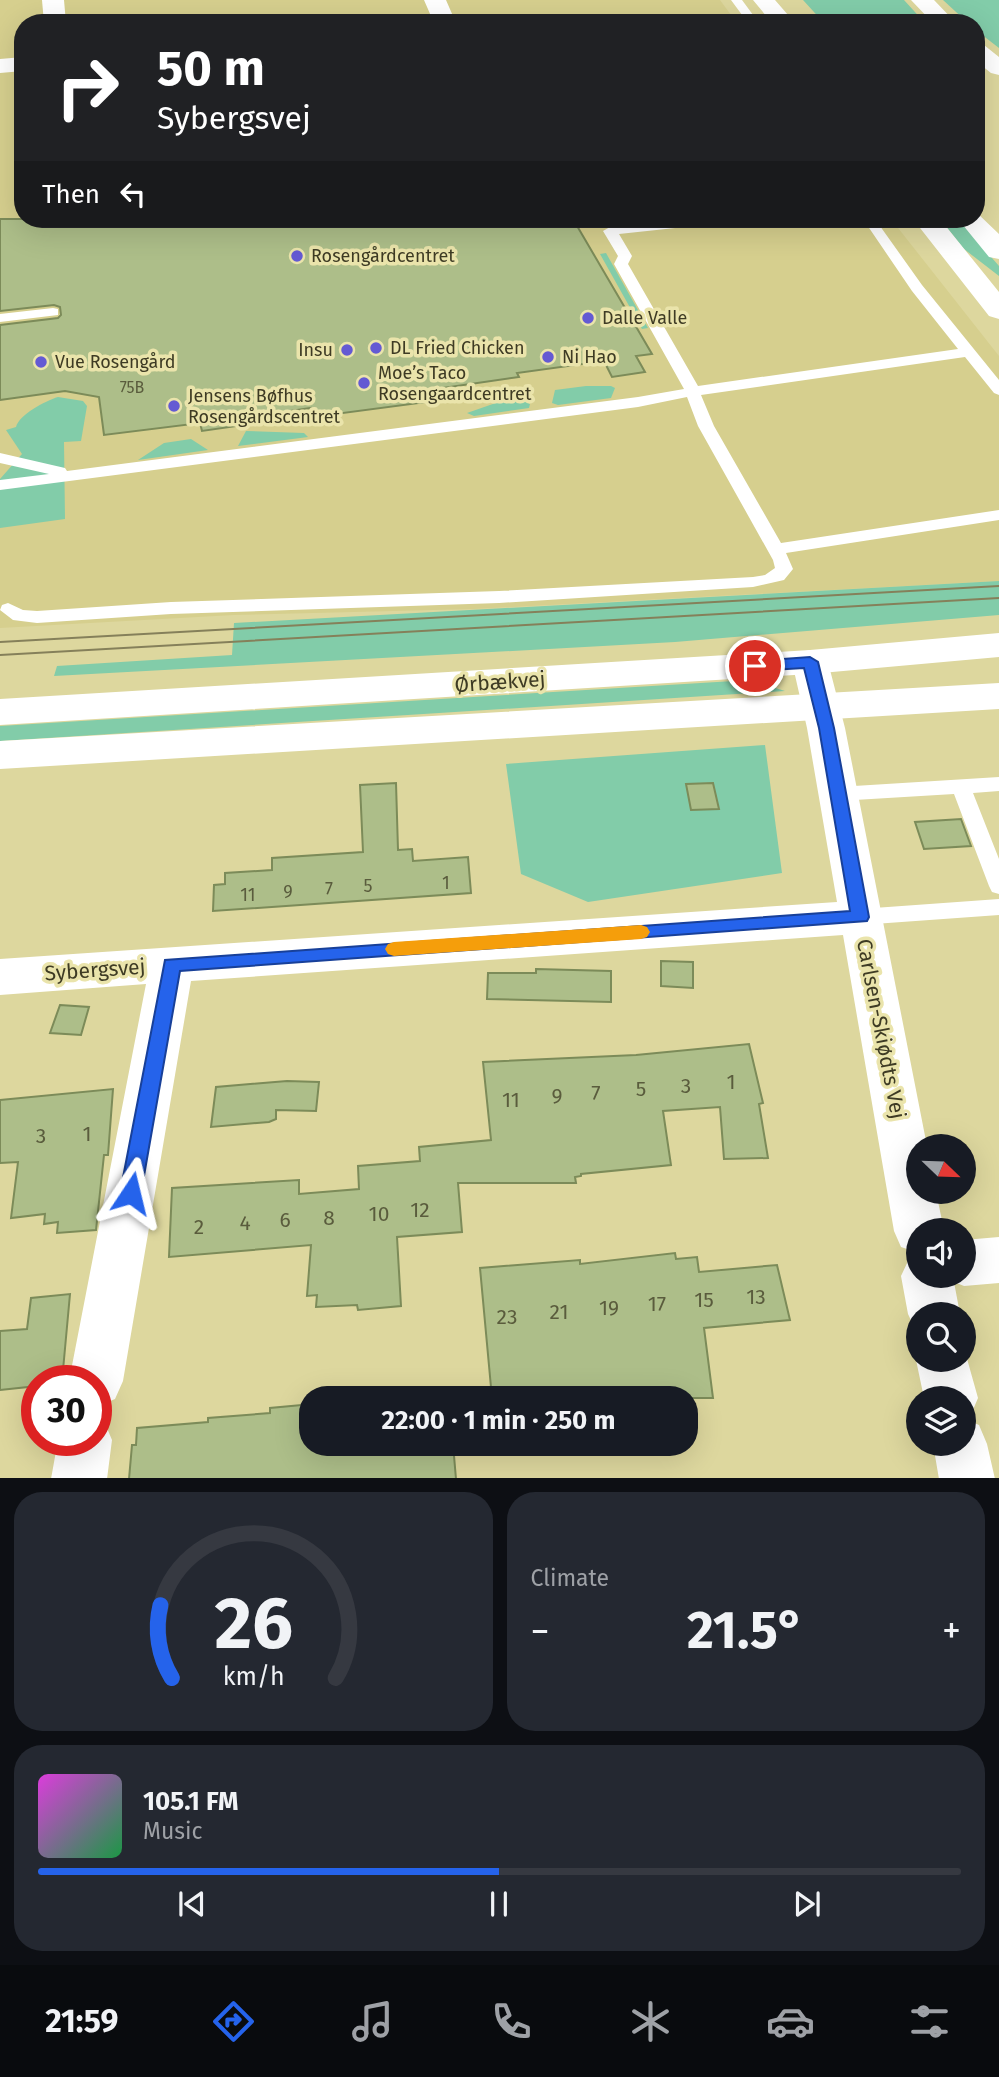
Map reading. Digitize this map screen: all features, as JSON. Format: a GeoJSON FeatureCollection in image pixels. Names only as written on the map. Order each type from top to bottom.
{"type":"FeatureCollection","features":[{"type":"Feature","properties":{"kind":"main road"},"geometry":{"type":"LineString","coordinates":[[764,0],[776,14]]}},
{"type":"Feature","properties":{"kind":"main road"},"geometry":{"type":"LineString","coordinates":[[922,0],[936,14]]}},
{"type":"Feature","properties":{"kind":"main road"},"geometry":{"type":"LineString","coordinates":[[985,57],[999,68]]}},
{"type":"Feature","properties":{"kind":"main road"},"geometry":{"type":"LineString","coordinates":[[933,228],[999,310]]}},
{"type":"Feature","properties":{"kind":"main road"},"geometry":{"type":"LineString","coordinates":[[979,228],[999,251]]}},
{"type":"Feature","properties":{"kind":"main road"},"geometry":{"type":"LineString","coordinates":[[951,253],[999,285]]}},
{"type":"Feature","properties":{"kind":"main road","name":"Ørbækvej"},"geometry":{"type":"LineString","coordinates":[[0,712],[810,662],[999,645]]}},
{"type":"Feature","properties":{"kind":"main road","name":"Carlsen-Skiødts Vej"},"geometry":{"type":"LineString","coordinates":[[810,662],[838,794],[917,1218]]}},
{"type":"Feature","properties":{"kind":"main road"},"geometry":{"type":"LineString","coordinates":[[952,698],[999,684]]}},
{"type":"Feature","properties":{"kind":"main road"},"geometry":{"type":"LineString","coordinates":[[0,690],[124,689],[205,701]]}},
{"type":"Feature","properties":{"kind":"main road","name":"Ørbækvej"},"geometry":{"type":"LineString","coordinates":[[0,755],[999,696]]}},
{"type":"Feature","properties":{"kind":"main road"},"geometry":{"type":"LineString","coordinates":[[821,707],[927,715],[999,713]]}},
{"type":"Feature","properties":{"kind":"main road","name":"Sybergsvej"},"geometry":{"type":"LineString","coordinates":[[0,977],[860,917]]}},
{"type":"Feature","properties":{"kind":"main road"},"geometry":{"type":"LineString","coordinates":[[99,1365],[172,965]]}},
{"type":"Feature","properties":{"kind":"main road"},"geometry":{"type":"LineString","coordinates":[[976,1262],[999,1260]]}},
{"type":"Feature","properties":{"kind":"main road"},"geometry":{"type":"LineString","coordinates":[[79,1478],[83,1456]]}},
{"type":"Feature","properties":{"kind":"main road"},"geometry":{"type":"LineString","coordinates":[[962,1456],[967,1478]]}},
{"type":"Feature","properties":{"kind":"lane"},"geometry":{"type":"LineString","coordinates":[[736,0],[747,14]]}},
{"type":"Feature","properties":{"kind":"lane"},"geometry":{"type":"LineString","coordinates":[[8,609],[19,616],[37,617],[171,608],[499,597],[769,580],[784,569],[776,549],[706,426],[692,393],[621,264],[625,256],[610,231],[638,228]]}},
{"type":"Feature","properties":{"kind":"lane"},"geometry":{"type":"LineString","coordinates":[[875,228],[917,288],[999,390]]}},
{"type":"Feature","properties":{"kind":"lane"},"geometry":{"type":"LineString","coordinates":[[0,318],[53,312]]}},
{"type":"Feature","properties":{"kind":"lane"},"geometry":{"type":"LineString","coordinates":[[0,485],[267,452],[969,352]]}},
{"type":"Feature","properties":{"kind":"lane"},"geometry":{"type":"LineString","coordinates":[[0,458],[77,475]]}},
{"type":"Feature","properties":{"kind":"lane"},"geometry":{"type":"LineString","coordinates":[[776,549],[999,515]]}},
{"type":"Feature","properties":{"kind":"lane"},"geometry":{"type":"LineString","coordinates":[[838,794],[999,784]]}},
{"type":"Feature","properties":{"kind":"lane"},"geometry":{"type":"LineString","coordinates":[[961,786],[999,886]]}},
{"type":"Feature","properties":{"kind":"lane"},"geometry":{"type":"LineString","coordinates":[[860,917],[999,907]]}},
{"type":"Feature","properties":{"kind":"shaded area"},"geometry":{"type":"Polygon","coordinates":[[[0,0],[720,0],[730,14],[14,14],[14,228],[898,228],[999,356],[999,581],[474,609],[234,615],[0,628],[0,0]]]}},
{"type":"Feature","properties":{"kind":"green space"},"geometry":{"type":"Polygon","coordinates":[[[803,0],[904,0],[917,14],[816,14],[803,0]]]}},
{"type":"Feature","properties":{"kind":"green space"},"geometry":{"type":"Polygon","coordinates":[[[943,0],[999,0],[999,48],[985,37],[985,14],[958,14],[943,0]]]}},
{"type":"Feature","properties":{"kind":"green space"},"geometry":{"type":"Polygon","coordinates":[[[947,228],[966,228],[999,266],[999,276],[964,249],[947,228]]]}},
{"type":"Feature","properties":{"kind":"green space"},"geometry":{"type":"Polygon","coordinates":[[[606,253],[648,328],[642,329],[600,254],[606,253]]]}},
{"type":"Feature","properties":{"kind":"green space"},"geometry":{"type":"Polygon","coordinates":[[[586,386],[615,388],[611,398],[558,405],[552,403],[555,390],[586,386]]]}},
{"type":"Feature","properties":{"kind":"green space"},"geometry":{"type":"Polygon","coordinates":[[[516,396],[530,404],[529,408],[474,416],[467,413],[516,396]]]}},
{"type":"Feature","properties":{"kind":"green space"},"geometry":{"type":"Polygon","coordinates":[[[58,397],[83,401],[87,406],[81,441],[64,442],[65,519],[0,528],[0,479],[22,454],[6,430],[16,427],[33,409],[58,397]]]}},
{"type":"Feature","properties":{"kind":"green space"},"geometry":{"type":"Polygon","coordinates":[[[246,431],[304,433],[308,437],[238,446],[246,431]]]}},
{"type":"Feature","properties":{"kind":"green space"},"geometry":{"type":"Polygon","coordinates":[[[191,439],[208,450],[138,460],[164,443],[191,439]]]}},
{"type":"Feature","properties":{"kind":"green space"},"geometry":{"type":"Polygon","coordinates":[[[999,581],[999,615],[675,642],[54,676],[57,666],[232,655],[234,623],[999,581]]]}},
{"type":"Feature","properties":{"kind":"green space"},"geometry":{"type":"Polygon","coordinates":[[[750,680],[785,691],[0,741],[0,726],[750,680]]]}},
{"type":"Feature","properties":{"kind":"green space"},"geometry":{"type":"Polygon","coordinates":[[[765,745],[782,873],[588,902],[521,874],[506,764],[765,745]]]}},
{"type":"Feature","properties":{"kind":"building","name":"Rosengårdcentret"},"geometry":{"type":"Polygon","coordinates":[[[0,219],[14,219],[14,228],[578,228],[652,354],[636,356],[645,372],[612,377],[604,361],[517,373],[519,377],[429,390],[434,401],[313,417],[311,408],[237,419],[237,426],[202,431],[200,423],[104,435],[99,397],[65,391],[0,400],[0,325],[58,318],[61,315],[60,307],[54,305],[0,311],[0,219]]]}},
{"type":"Feature","properties":{"kind":"building"},"geometry":{"type":"Polygon","coordinates":[[[396,783],[398,850],[412,849],[413,861],[468,857],[471,893],[213,911],[214,885],[225,884],[225,873],[272,870],[272,858],[363,852],[360,785],[396,783]]]}},
{"type":"Feature","properties":{"kind":"building"},"geometry":{"type":"Polygon","coordinates":[[[713,783],[719,809],[691,810],[686,784],[713,783]]]}},
{"type":"Feature","properties":{"kind":"building"},"geometry":{"type":"Polygon","coordinates":[[[961,819],[971,846],[924,849],[915,822],[961,819]]]}},
{"type":"Feature","properties":{"kind":"building"},"geometry":{"type":"Polygon","coordinates":[[[661,961],[693,962],[693,988],[661,986],[661,961]]]}},
{"type":"Feature","properties":{"kind":"building"},"geometry":{"type":"Polygon","coordinates":[[[536,969],[611,971],[611,1002],[487,999],[488,973],[536,973],[536,969]]]}},
{"type":"Feature","properties":{"kind":"building"},"geometry":{"type":"Polygon","coordinates":[[[60,1005],[89,1007],[81,1035],[50,1033],[60,1005]]]}},
{"type":"Feature","properties":{"kind":"building"},"geometry":{"type":"Polygon","coordinates":[[[749,1044],[763,1103],[759,1104],[768,1158],[724,1159],[720,1107],[663,1111],[671,1165],[581,1174],[575,1177],[576,1183],[458,1183],[462,1232],[397,1237],[401,1306],[358,1310],[357,1305],[316,1307],[317,1295],[307,1296],[311,1245],[169,1257],[172,1188],[299,1180],[299,1194],[359,1189],[358,1166],[420,1161],[419,1147],[491,1140],[483,1062],[636,1055],[749,1044]]]}},
{"type":"Feature","properties":{"kind":"building"},"geometry":{"type":"Polygon","coordinates":[[[287,1081],[319,1082],[316,1111],[276,1110],[276,1119],[269,1122],[211,1127],[216,1087],[287,1081]]]}},
{"type":"Feature","properties":{"kind":"building"},"geometry":{"type":"Polygon","coordinates":[[[113,1089],[108,1155],[104,1155],[96,1230],[57,1233],[58,1222],[44,1224],[45,1214],[11,1218],[18,1162],[0,1163],[0,1100],[113,1089]]]}},
{"type":"Feature","properties":{"kind":"building"},"geometry":{"type":"Polygon","coordinates":[[[675,1253],[676,1259],[697,1257],[699,1272],[777,1265],[790,1320],[704,1328],[713,1398],[698,1398],[698,1386],[491,1386],[480,1268],[580,1260],[580,1264],[675,1253]]]}},
{"type":"Feature","properties":{"kind":"building"},"geometry":{"type":"Polygon","coordinates":[[[70,1294],[63,1365],[21,1365],[21,1388],[0,1390],[0,1331],[27,1329],[31,1298],[70,1294]]]}},
{"type":"Feature","properties":{"kind":"building"},"geometry":{"type":"Polygon","coordinates":[[[299,1405],[299,1456],[454,1456],[456,1478],[129,1478],[132,1445],[136,1445],[137,1428],[270,1413],[270,1408],[299,1405]]]}},
{"type":"Feature","properties":{"kind":"tram line"},"geometry":{"type":"LineString","coordinates":[[0,642],[999,586]]}},
{"type":"Feature","properties":{"kind":"tram line"},"geometry":{"type":"LineString","coordinates":[[0,655],[999,598]]}},
{"type":"Feature","properties":{"kind":"slow traffic"},"geometry":{"type":"LineString","coordinates":[[394,949],[641,932]]}},
{"type":"Feature","properties":{"kind":"place","name":"Rosengårdcentret"},"geometry":{"type":"Point","coordinates":[297,256]}},
{"type":"Feature","properties":{"kind":"place","name":"Dalle Valle"},"geometry":{"type":"Point","coordinates":[588,318]}},
{"type":"Feature","properties":{"kind":"place","name":"DL Fried Chicken"},"geometry":{"type":"Point","coordinates":[376,348]}},
{"type":"Feature","properties":{"kind":"place","name":"Insu"},"geometry":{"type":"Point","coordinates":[347,350]}},
{"type":"Feature","properties":{"kind":"place","name":"Ni Hao"},"geometry":{"type":"Point","coordinates":[548,357]}},
{"type":"Feature","properties":{"kind":"place","name":"Vue Rosengård"},"geometry":{"type":"Point","coordinates":[41,362]}},
{"type":"Feature","properties":{"kind":"place","name":"Moe’s Taco Rosengaardcentret"},"geometry":{"type":"Point","coordinates":[364,383]}},
{"type":"Feature","properties":{"kind":"place","name":"Jensens Bøfhus Rosengårdscentret"},"geometry":{"type":"Point","coordinates":[174,406]}},
{"type":"Feature","properties":{"kind":"route"},"geometry":{"type":"LineString","coordinates":[[131,1193],[172,965],[860,917],[827,728],[810,662],[755,666]]}}]}
